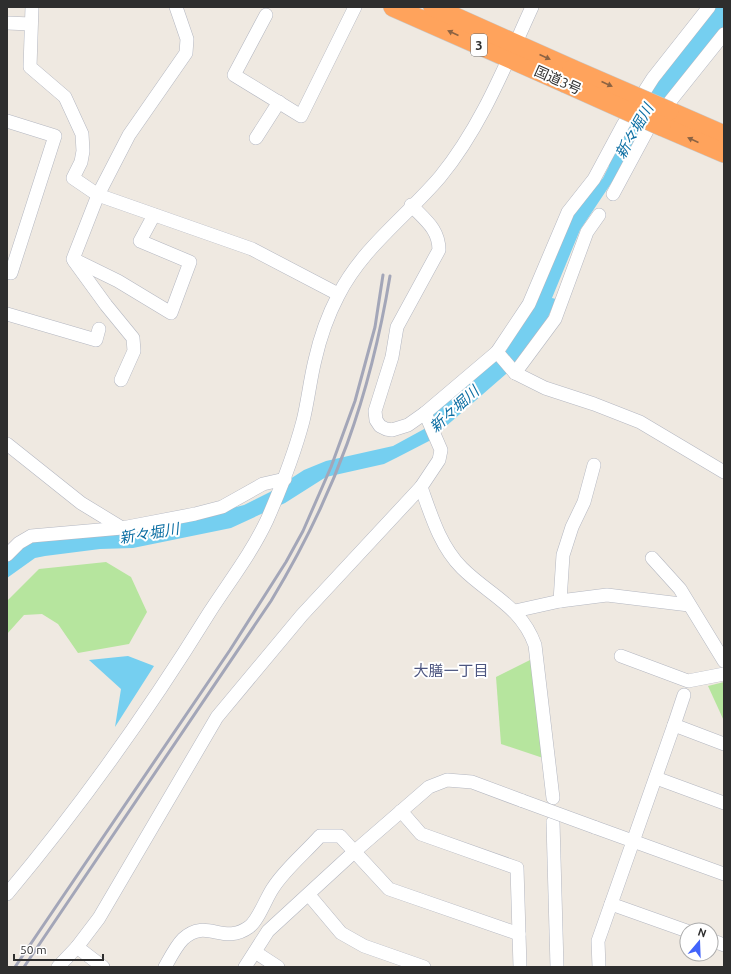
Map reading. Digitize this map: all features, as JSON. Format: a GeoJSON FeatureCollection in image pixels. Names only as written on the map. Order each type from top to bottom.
{"type":"FeatureCollection","features":[{"type":"Feature","properties":{"kind":"highway","name":"国道3号"},"geometry":{"type":"LineString","coordinates":[[393,7],[513,51],[665,119],[724,153]]}},
{"type":"Feature","properties":{"kind":"highway","name":"国道3号"},"geometry":{"type":"LineString","coordinates":[[432,7],[513,51]]}},
{"type":"Feature","properties":{"kind":"highway","name":"国道3号"},"geometry":{"type":"LineString","coordinates":[[665,119],[724,135]]}},
{"type":"Feature","properties":{"kind":"street"},"geometry":{"type":"LineString","coordinates":[[32,7],[30,67],[65,97],[82,134],[83,151],[81,162],[73,178],[98,196],[252,249],[338,294]]}},
{"type":"Feature","properties":{"kind":"street"},"geometry":{"type":"LineString","coordinates":[[73,259],[98,196],[129,135],[186,53],[187,39],[176,7]]}},
{"type":"Feature","properties":{"kind":"street"},"geometry":{"type":"LineString","coordinates":[[266,14],[234,75],[301,116],[355,7]]}},
{"type":"Feature","properties":{"kind":"street"},"geometry":{"type":"LineString","coordinates":[[411,205],[432,228],[439,239],[439,250],[397,327],[392,357],[374,412],[376,420],[380,426],[392,430],[408,425],[427,416],[497,352],[529,304],[568,212],[594,179],[623,125],[652,78],[709,7]]}},
{"type":"Feature","properties":{"kind":"street"},"geometry":{"type":"LineString","coordinates":[[7,894],[66,820],[177,665],[225,588],[249,556],[266,522],[284,478],[303,422],[315,359],[326,323],[338,294],[369,249],[438,178],[463,147],[492,96],[532,8]]}},
{"type":"Feature","properties":{"kind":"street"},"geometry":{"type":"LineString","coordinates":[[7,23],[31,24]]}},
{"type":"Feature","properties":{"kind":"street"},"geometry":{"type":"LineString","coordinates":[[613,194],[648,129],[724,34]]}},
{"type":"Feature","properties":{"kind":"street"},"geometry":{"type":"LineString","coordinates":[[256,138],[279,102]]}},
{"type":"Feature","properties":{"kind":"street"},"geometry":{"type":"LineString","coordinates":[[7,121],[55,136],[8,277]]}},
{"type":"Feature","properties":{"kind":"street"},"geometry":{"type":"LineString","coordinates":[[515,373],[555,320],[587,232],[598,214]]}},
{"type":"Feature","properties":{"kind":"street"},"geometry":{"type":"LineString","coordinates":[[73,259],[118,281],[171,313],[190,262],[140,241],[154,215]]}},
{"type":"Feature","properties":{"kind":"street"},"geometry":{"type":"LineString","coordinates":[[73,259],[132,338],[134,351],[122,380]]}},
{"type":"Feature","properties":{"kind":"street"},"geometry":{"type":"LineString","coordinates":[[7,314],[96,340],[99,329]]}},
{"type":"Feature","properties":{"kind":"street"},"geometry":{"type":"LineString","coordinates":[[497,352],[515,373],[545,388],[594,404],[640,422],[724,472]]}},
{"type":"Feature","properties":{"kind":"street"},"geometry":{"type":"LineString","coordinates":[[58,967],[77,947],[99,918],[218,716],[302,615],[421,487],[439,460],[441,450],[427,416]]}},
{"type":"Feature","properties":{"kind":"street"},"geometry":{"type":"LineString","coordinates":[[7,444],[81,503],[122,528]]}},
{"type":"Feature","properties":{"kind":"street"},"geometry":{"type":"LineString","coordinates":[[560,601],[563,555],[572,527],[584,502],[594,465]]}},
{"type":"Feature","properties":{"kind":"street"},"geometry":{"type":"LineString","coordinates":[[7,555],[19,543],[30,536],[122,528],[222,507],[263,484],[284,478]]}},
{"type":"Feature","properties":{"kind":"street"},"geometry":{"type":"LineString","coordinates":[[421,487],[441,540],[462,568],[515,611],[530,630],[535,645],[553,798]]}},
{"type":"Feature","properties":{"kind":"street"},"geometry":{"type":"LineString","coordinates":[[652,558],[680,589],[724,661]]}},
{"type":"Feature","properties":{"kind":"street"},"geometry":{"type":"LineString","coordinates":[[515,611],[560,601],[607,595],[689,605]]}},
{"type":"Feature","properties":{"kind":"street"},"geometry":{"type":"LineString","coordinates":[[621,656],[670,676],[688,681],[724,674]]}},
{"type":"Feature","properties":{"kind":"street"},"geometry":{"type":"LineString","coordinates":[[599,967],[598,941],[610,904],[634,842],[684,695]]}},
{"type":"Feature","properties":{"kind":"street"},"geometry":{"type":"LineString","coordinates":[[674,725],[724,744]]}},
{"type":"Feature","properties":{"kind":"street"},"geometry":{"type":"LineString","coordinates":[[656,778],[724,803]]}},
{"type":"Feature","properties":{"kind":"street"},"geometry":{"type":"LineString","coordinates":[[245,967],[268,931],[354,852],[429,787],[447,780],[472,782],[724,874]]}},
{"type":"Feature","properties":{"kind":"street"},"geometry":{"type":"LineString","coordinates":[[402,811],[421,834],[517,868],[520,967]]}},
{"type":"Feature","properties":{"kind":"street"},"geometry":{"type":"LineString","coordinates":[[553,822],[557,967]]}},
{"type":"Feature","properties":{"kind":"street"},"geometry":{"type":"LineString","coordinates":[[165,967],[183,939],[194,932],[206,929],[228,935],[239,934],[251,926],[274,887],[320,836],[340,836],[389,890],[519,934]]}},
{"type":"Feature","properties":{"kind":"street"},"geometry":{"type":"LineString","coordinates":[[309,894],[341,933],[364,946],[424,967]]}},
{"type":"Feature","properties":{"kind":"street"},"geometry":{"type":"LineString","coordinates":[[610,904],[679,928]]}},
{"type":"Feature","properties":{"kind":"street"},"geometry":{"type":"LineString","coordinates":[[77,947],[103,967]]}},
{"type":"Feature","properties":{"kind":"street"},"geometry":{"type":"LineString","coordinates":[[255,952],[278,967]]}},
{"type":"Feature","properties":{"kind":"green space"},"geometry":{"type":"Polygon","coordinates":[[[106,562],[131,577],[147,612],[129,644],[78,653],[58,624],[42,614],[24,615],[7,634],[7,601],[39,569],[106,562]]]}},
{"type":"Feature","properties":{"kind":"green space"},"geometry":{"type":"Polygon","coordinates":[[[532,659],[543,758],[501,744],[496,677],[532,659]]]}},
{"type":"Feature","properties":{"kind":"green space"},"geometry":{"type":"Polygon","coordinates":[[[724,682],[724,721],[708,686],[724,682]]]}},
{"type":"Feature","properties":{"kind":"water","name":"新々堀川"},"geometry":{"type":"Polygon","coordinates":[[[713,7],[724,7],[724,26],[641,127],[614,179],[580,230],[552,298],[556,299],[545,324],[532,344],[506,374],[429,441],[384,464],[326,477],[285,503],[231,528],[133,548],[100,549],[35,558],[7,578],[7,562],[25,544],[38,540],[199,517],[244,505],[270,492],[304,470],[326,461],[393,446],[426,428],[433,413],[504,354],[535,304],[573,215],[603,178],[609,166],[608,162],[654,83],[713,7]]]}},
{"type":"Feature","properties":{"kind":"water"},"geometry":{"type":"Polygon","coordinates":[[[128,656],[154,666],[115,727],[121,689],[89,660],[128,656]]]}},
{"type":"Feature","properties":{"kind":"railway"},"geometry":{"type":"LineString","coordinates":[[15,967],[230,650],[286,562],[303,531],[331,467],[355,401],[375,327],[383,275]]}},
{"type":"Feature","properties":{"kind":"railway"},"geometry":{"type":"LineString","coordinates":[[24,967],[271,601],[294,562],[332,483],[347,444],[372,363],[390,276]]}},
{"type":"Feature","properties":{"kind":"district","name":"大膳一丁目"},"geometry":{"type":"Point","coordinates":[451,670]}}]}
